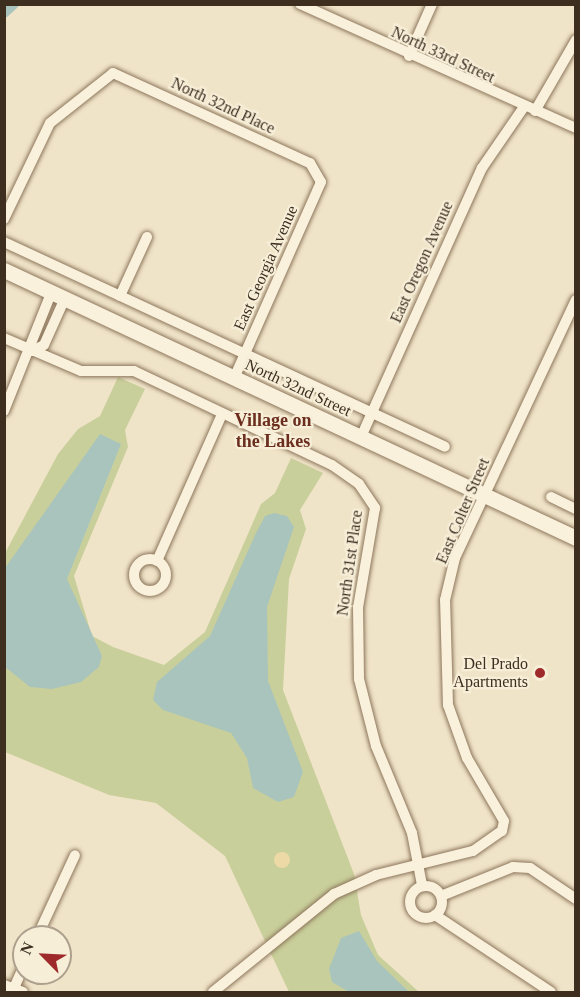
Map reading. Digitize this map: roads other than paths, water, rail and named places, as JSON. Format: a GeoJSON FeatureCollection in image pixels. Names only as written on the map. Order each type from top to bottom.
{"type":"FeatureCollection","features":[{"type":"Feature","properties":{"kind":"main road","name":"North 32nd Street"},"geometry":{"type":"LineString","coordinates":[[4,270],[576,538]]}},
{"type":"Feature","properties":{"kind":"street","name":"North 33rd Street"},"geometry":{"type":"LineString","coordinates":[[300,4],[409,56],[576,128]]}},
{"type":"Feature","properties":{"kind":"street"},"geometry":{"type":"LineString","coordinates":[[409,56],[432,4]]}},
{"type":"Feature","properties":{"kind":"street","name":"East Oregon Avenue"},"geometry":{"type":"LineString","coordinates":[[361,437],[482,168],[530,109],[576,40]]}},
{"type":"Feature","properties":{"kind":"street","name":"North 32nd Place"},"geometry":{"type":"LineString","coordinates":[[4,219],[50,123],[113,73],[318,171]]}},
{"type":"Feature","properties":{"kind":"street","name":"East Georgia Avenue"},"geometry":{"type":"LineString","coordinates":[[234,378],[321,182],[318,171]]}},
{"type":"Feature","properties":{"kind":"street"},"geometry":{"type":"LineString","coordinates":[[120,296],[147,237]]}},
{"type":"Feature","properties":{"kind":"street","name":"North 32nd Street"},"geometry":{"type":"LineString","coordinates":[[4,242],[445,447]]}},
{"type":"Feature","properties":{"kind":"street"},"geometry":{"type":"LineString","coordinates":[[4,411],[32,351],[36,327],[59,295]]}},
{"type":"Feature","properties":{"kind":"street"},"geometry":{"type":"LineString","coordinates":[[32,351],[49,333],[59,295]]}},
{"type":"Feature","properties":{"kind":"street","name":"East Colter Street"},"geometry":{"type":"LineString","coordinates":[[213,993],[339,891],[473,851],[502,831],[504,821],[467,758],[448,705],[445,678],[445,600],[455,558],[576,300]]}},
{"type":"Feature","properties":{"kind":"street"},"geometry":{"type":"LineString","coordinates":[[36,327],[49,333]]}},
{"type":"Feature","properties":{"kind":"street","name":"North 31st Place"},"geometry":{"type":"LineString","coordinates":[[4,338],[81,371],[134,371],[332,465],[359,484],[375,508],[355,648],[370,728],[412,833],[422,885],[412,894],[412,909],[421,917],[435,915],[551,993]]}},
{"type":"Feature","properties":{"kind":"street"},"geometry":{"type":"LineString","coordinates":[[157,561],[222,414]]}},
{"type":"Feature","properties":{"kind":"street"},"geometry":{"type":"LineString","coordinates":[[551,497],[576,509]]}},
{"type":"Feature","properties":{"kind":"street"},"geometry":{"type":"LineString","coordinates":[[43,925],[75,855]]}},
{"type":"Feature","properties":{"kind":"street"},"geometry":{"type":"LineString","coordinates":[[441,896],[513,867],[530,868],[576,899]]}},
{"type":"Feature","properties":{"kind":"street"},"geometry":{"type":"LineString","coordinates":[[422,885],[441,896]]}},
{"type":"Feature","properties":{"kind":"street"},"geometry":{"type":"LineString","coordinates":[[435,915],[441,896]]}},
{"type":"Feature","properties":{"kind":"water"},"geometry":{"type":"Polygon","coordinates":[[[100,434],[121,444],[67,579],[102,656],[99,667],[81,682],[52,689],[30,687],[5,667],[5,568],[100,434]]]}},
{"type":"Feature","properties":{"kind":"water"},"geometry":{"type":"Polygon","coordinates":[[[274,513],[287,516],[294,527],[267,607],[268,681],[303,772],[294,797],[278,802],[253,788],[247,758],[231,733],[163,710],[153,700],[157,682],[210,636],[256,533],[265,516],[274,513]]]}},
{"type":"Feature","properties":{"kind":"water"},"geometry":{"type":"Polygon","coordinates":[[[359,931],[377,961],[409,992],[349,992],[332,982],[329,969],[341,938],[359,931]]]}},
{"type":"Feature","properties":{"kind":"waterway"},"geometry":{"type":"LineString","coordinates":[[4,13],[14,4]]}},
{"type":"Feature","properties":{"kind":"place","name":"Del Prado Apartments"},"geometry":{"type":"Point","coordinates":[540,673]}},
{"type":"Feature","properties":{"kind":"district","name":"Village on the Lakes"},"geometry":{"type":"Point","coordinates":[273,431]}}]}
